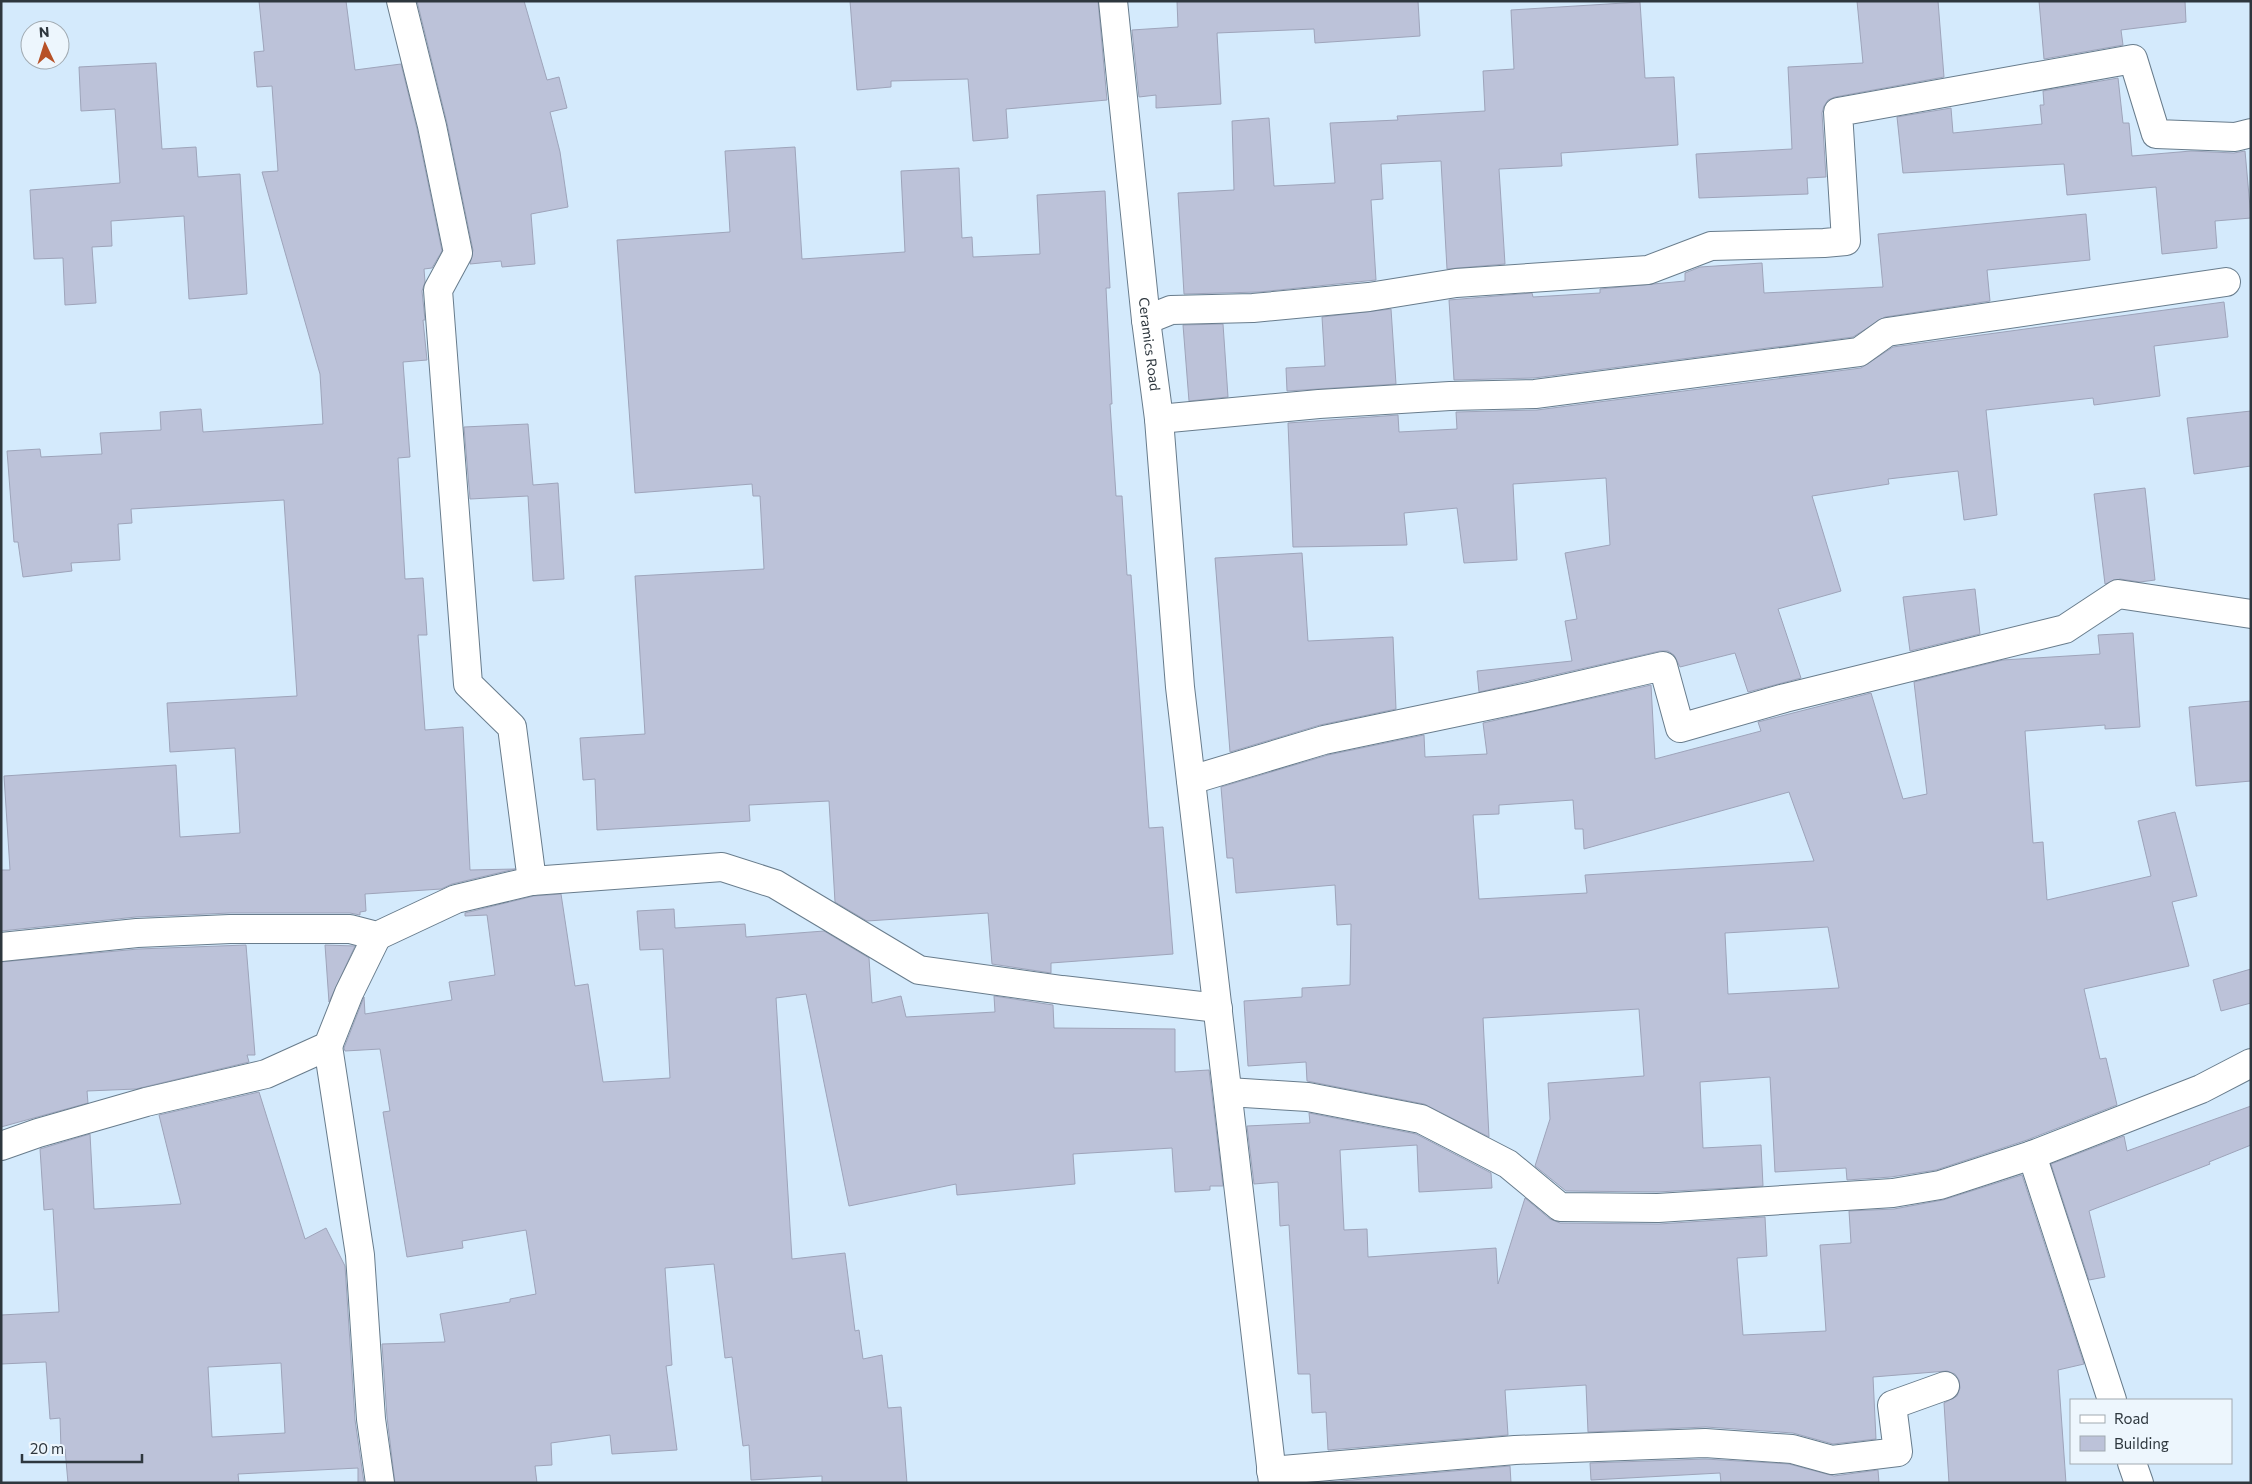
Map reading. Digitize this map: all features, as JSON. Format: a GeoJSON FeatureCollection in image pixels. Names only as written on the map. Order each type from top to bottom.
{"type":"FeatureCollection","features":[{"type":"Feature","properties":{"kind":"street"},"geometry":{"type":"LineString","coordinates":[[401,1],[432,126],[458,253],[438,290],[468,684],[512,727],[532,881]]}},
{"type":"Feature","properties":{"kind":"street","name":"Ceramics Road"},"geometry":{"type":"LineString","coordinates":[[1113,1],[1146,320],[1159,419],[1180,686],[1272,1477]]}},
{"type":"Feature","properties":{"kind":"street"},"geometry":{"type":"LineString","coordinates":[[1146,320],[1171,310],[1253,308],[1369,297],[1456,283],[1648,270],[1711,246],[1824,244],[1846,241],[1838,112],[2133,59],[2156,134],[2235,137],[2251,133]]}},
{"type":"Feature","properties":{"kind":"street"},"geometry":{"type":"LineString","coordinates":[[1159,419],[1319,404],[1450,396],[1535,394],[1674,378],[1859,352],[1887,332],[2226,282]]}},
{"type":"Feature","properties":{"kind":"street"},"geometry":{"type":"LineString","coordinates":[[1191,780],[1324,740],[1529,698],[1663,666],[1680,728],[1785,698],[2065,629],[2118,594],[2251,614]]}},
{"type":"Feature","properties":{"kind":"street"},"geometry":{"type":"LineString","coordinates":[[380,1483],[371,1419],[360,1254],[328,1046],[349,993],[377,936],[456,899],[532,881],[722,866],[775,884],[919,970],[1062,990],[1218,1008]]}},
{"type":"Feature","properties":{"kind":"street"},"geometry":{"type":"LineString","coordinates":[[1,947],[137,933],[230,929],[350,928],[377,936]]}},
{"type":"Feature","properties":{"kind":"street"},"geometry":{"type":"LineString","coordinates":[[1,1146],[38,1133],[146,1102],[266,1074],[328,1046]]}},
{"type":"Feature","properties":{"kind":"street"},"geometry":{"type":"LineString","coordinates":[[1228,1092],[1308,1097],[1421,1119],[1508,1164],[1560,1207],[1658,1208],[1893,1193],[1940,1185],[2032,1155],[2201,1089],[2251,1063]]}},
{"type":"Feature","properties":{"kind":"street"},"geometry":{"type":"LineString","coordinates":[[2032,1155],[2112,1399]]}},
{"type":"Feature","properties":{"kind":"street"},"geometry":{"type":"LineString","coordinates":[[1272,1477],[1514,1450],[1705,1443],[1792,1449],[1832,1460],[1898,1452],[1892,1405],[1946,1386]]}},
{"type":"Feature","properties":{"kind":"street"},"geometry":{"type":"LineString","coordinates":[[2132,1464],[2139,1483]]}},
{"type":"Feature","properties":{"kind":"building"},"geometry":{"type":"Polygon","coordinates":[[[259,1],[346,1],[355,70],[401,64],[417,129],[442,251],[432,268],[424,269],[425,282],[422,291],[427,360],[403,362],[410,457],[398,458],[405,579],[423,578],[427,635],[418,635],[425,730],[463,727],[470,870],[515,869],[452,884],[441,889],[365,894],[366,911],[360,912],[360,915],[350,913],[230,913],[136,917],[1,931],[1,870],[10,870],[4,776],[176,765],[180,837],[240,833],[235,748],[170,752],[167,703],[297,696],[284,500],[131,509],[132,523],[118,524],[120,560],[71,563],[72,571],[23,577],[18,542],[14,542],[7,451],[40,449],[41,457],[102,454],[100,433],[161,430],[160,412],[201,409],[203,432],[323,424],[320,374],[262,172],[278,171],[272,86],[257,87],[254,52],[264,51],[259,1]]]}},
{"type":"Feature","properties":{"kind":"building"},"geometry":{"type":"Polygon","coordinates":[[[417,1],[524,1],[547,80],[559,77],[567,108],[550,112],[560,152],[568,207],[531,214],[535,264],[502,267],[501,261],[470,264],[473,250],[447,123],[417,1]]]}},
{"type":"Feature","properties":{"kind":"building"},"geometry":{"type":"Polygon","coordinates":[[[850,1],[1098,1],[1107,100],[1006,109],[1008,138],[973,141],[968,79],[891,81],[891,87],[857,90],[850,1]]]}},
{"type":"Feature","properties":{"kind":"building"},"geometry":{"type":"Polygon","coordinates":[[[1177,1],[1418,1],[1420,36],[1315,43],[1314,29],[1217,33],[1221,104],[1156,108],[1156,95],[1139,97],[1132,30],[1178,27],[1177,1]]]}},
{"type":"Feature","properties":{"kind":"building"},"geometry":{"type":"Polygon","coordinates":[[[1857,1],[1938,1],[1944,77],[1835,97],[1828,100],[1822,113],[1826,177],[1807,178],[1808,194],[1699,198],[1696,154],[1792,149],[1788,67],[1863,63],[1857,1]]]}},
{"type":"Feature","properties":{"kind":"building"},"geometry":{"type":"Polygon","coordinates":[[[2039,1],[2185,1],[2186,22],[2121,30],[2123,45],[2044,59],[2039,1]]]}},
{"type":"Feature","properties":{"kind":"building"},"geometry":{"type":"Polygon","coordinates":[[[1640,2],[1645,78],[1674,77],[1678,145],[1561,153],[1562,166],[1499,169],[1505,264],[1447,269],[1441,161],[1381,164],[1383,199],[1371,200],[1376,280],[1259,292],[1184,294],[1178,193],[1234,190],[1232,121],[1269,118],[1274,186],[1335,183],[1330,123],[1398,120],[1397,116],[1485,111],[1483,71],[1514,69],[1511,10],[1640,2]]]}},
{"type":"Feature","properties":{"kind":"building"},"geometry":{"type":"Polygon","coordinates":[[[156,63],[162,149],[196,147],[198,177],[240,174],[247,294],[189,299],[184,216],[111,221],[112,246],[92,247],[96,303],[65,305],[63,258],[34,259],[30,190],[120,183],[115,109],[81,111],[79,67],[156,63]]]}},
{"type":"Feature","properties":{"kind":"building"},"geometry":{"type":"Polygon","coordinates":[[[2118,78],[2123,123],[2129,123],[2132,156],[2191,151],[2234,153],[2245,151],[2251,218],[2215,221],[2217,248],[2162,254],[2156,187],[2067,195],[2064,164],[1903,173],[1897,117],[1951,108],[1953,133],[2042,124],[2040,105],[2044,105],[2043,91],[2118,78]]]}},
{"type":"Feature","properties":{"kind":"building"},"geometry":{"type":"Polygon","coordinates":[[[795,147],[802,259],[905,252],[901,171],[959,168],[962,238],[972,237],[973,257],[1040,254],[1037,195],[1105,191],[1110,288],[1106,288],[1112,404],[1110,404],[1116,496],[1122,496],[1127,575],[1131,575],[1149,828],[1163,827],[1173,954],[1051,963],[1051,973],[992,964],[988,913],[867,921],[835,902],[829,801],[749,805],[750,821],[597,830],[595,779],[583,780],[580,738],[645,734],[635,576],[764,569],[760,496],[753,496],[752,484],[635,493],[617,240],[730,232],[725,151],[795,147]]]}},
{"type":"Feature","properties":{"kind":"building"},"geometry":{"type":"Polygon","coordinates":[[[2086,214],[2090,260],[1987,270],[1990,301],[1885,317],[1853,337],[1534,378],[1454,380],[1449,300],[1532,293],[1533,297],[1600,293],[1600,289],[1685,281],[1685,273],[1700,267],[1762,263],[1764,293],[1883,287],[1878,234],[2086,214]]]}},
{"type":"Feature","properties":{"kind":"building"},"geometry":{"type":"Polygon","coordinates":[[[2224,302],[2228,337],[2154,346],[2160,396],[2094,405],[2093,398],[1986,410],[1997,515],[1964,520],[1958,471],[1888,479],[1889,484],[1812,496],[1841,591],[1778,609],[1801,678],[1748,692],[1735,653],[1680,667],[1674,655],[1668,651],[1660,651],[1479,692],[1477,671],[1572,661],[1565,621],[1577,619],[1565,553],[1610,545],[1606,478],[1513,484],[1517,560],[1464,563],[1457,508],[1404,513],[1407,545],[1293,547],[1288,423],[1398,415],[1399,432],[1457,429],[1456,412],[1537,410],[1861,368],[1893,347],[2224,302]]]}},
{"type":"Feature","properties":{"kind":"building"},"geometry":{"type":"Polygon","coordinates":[[[1391,309],[1396,384],[1287,391],[1286,368],[1325,366],[1322,317],[1391,309]]]}},
{"type":"Feature","properties":{"kind":"building"},"geometry":{"type":"Polygon","coordinates":[[[1223,324],[1228,397],[1189,401],[1183,325],[1223,324]]]}},
{"type":"Feature","properties":{"kind":"building"},"geometry":{"type":"Polygon","coordinates":[[[2251,411],[2251,466],[2194,474],[2187,418],[2251,411]]]}},
{"type":"Feature","properties":{"kind":"building"},"geometry":{"type":"Polygon","coordinates":[[[528,424],[533,485],[558,483],[564,579],[533,581],[528,496],[470,499],[464,427],[528,424]]]}},
{"type":"Feature","properties":{"kind":"building"},"geometry":{"type":"Polygon","coordinates":[[[2145,488],[2155,580],[2140,582],[2120,579],[2105,584],[2094,494],[2145,488]]]}},
{"type":"Feature","properties":{"kind":"building"},"geometry":{"type":"Polygon","coordinates":[[[1302,553],[1308,641],[1393,637],[1396,709],[1320,725],[1230,752],[1215,558],[1302,553]]]}},
{"type":"Feature","properties":{"kind":"building"},"geometry":{"type":"Polygon","coordinates":[[[1975,589],[1980,634],[1910,651],[1903,597],[1975,589]]]}},
{"type":"Feature","properties":{"kind":"building"},"geometry":{"type":"Polygon","coordinates":[[[2133,633],[2140,727],[2105,729],[2105,725],[2025,731],[2033,843],[2043,842],[2047,900],[2151,876],[2138,821],[2175,812],[2197,896],[2172,902],[2189,966],[2084,989],[2100,1059],[2106,1058],[2117,1105],[2027,1140],[1936,1170],[1891,1177],[1847,1180],[1846,1168],[1775,1172],[1770,1077],[1700,1082],[1703,1148],[1761,1145],[1763,1186],[1658,1192],[1566,1191],[1535,1166],[1550,1119],[1548,1083],[1644,1076],[1639,1009],[1483,1018],[1489,1137],[1424,1104],[1307,1081],[1306,1062],[1248,1066],[1244,1001],[1302,997],[1302,988],[1350,985],[1351,924],[1337,925],[1335,885],[1236,893],[1233,858],[1227,858],[1221,787],[1328,755],[1424,735],[1425,757],[1487,754],[1483,723],[1651,685],[1655,759],[1761,731],[1758,722],[1871,693],[1903,799],[1927,794],[1914,682],[2003,660],[2100,654],[2098,635],[2133,633]],[[1789,792],[1584,849],[1583,829],[1575,829],[1573,800],[1499,805],[1499,814],[1473,815],[1479,899],[1587,893],[1585,875],[1814,861],[1789,792]],[[1828,927],[1725,933],[1728,994],[1839,988],[1828,927]]]}},
{"type":"Feature","properties":{"kind":"building"},"geometry":{"type":"Polygon","coordinates":[[[2251,701],[2251,781],[2196,786],[2189,707],[2251,701]]]}},
{"type":"Feature","properties":{"kind":"building"},"geometry":{"type":"Polygon","coordinates":[[[561,894],[575,986],[588,984],[603,1082],[670,1078],[663,949],[640,950],[637,911],[674,909],[675,928],[745,924],[746,937],[824,931],[869,958],[872,1003],[901,996],[906,1017],[995,1012],[994,996],[1053,1005],[1054,1028],[1175,1029],[1175,1072],[1209,1070],[1223,1186],[1210,1186],[1210,1190],[1175,1192],[1172,1148],[1073,1154],[1075,1184],[957,1195],[956,1184],[849,1206],[806,994],[776,998],[792,1259],[845,1253],[855,1331],[859,1330],[863,1359],[882,1355],[888,1408],[901,1407],[907,1483],[822,1483],[822,1476],[751,1480],[749,1445],[743,1446],[732,1357],[725,1358],[714,1264],[665,1268],[672,1365],[666,1366],[677,1450],[612,1454],[610,1435],[551,1443],[552,1465],[535,1466],[537,1483],[395,1483],[387,1417],[382,1344],[445,1342],[440,1314],[510,1302],[510,1299],[536,1294],[526,1230],[462,1241],[463,1248],[407,1257],[383,1112],[390,1111],[380,1049],[345,1051],[344,1048],[364,997],[365,1014],[452,1000],[449,982],[495,975],[487,915],[465,916],[465,913],[534,896],[561,894]]]}},
{"type":"Feature","properties":{"kind":"building"},"geometry":{"type":"Polygon","coordinates":[[[246,945],[255,1055],[247,1055],[249,1062],[136,1089],[87,1091],[88,1103],[1,1127],[1,962],[138,949],[246,945]]]}},
{"type":"Feature","properties":{"kind":"building"},"geometry":{"type":"Polygon","coordinates":[[[325,945],[355,946],[329,1002],[325,945]]]}},
{"type":"Feature","properties":{"kind":"building"},"geometry":{"type":"Polygon","coordinates":[[[2251,969],[2251,1003],[2221,1011],[2213,980],[2251,969]]]}},
{"type":"Feature","properties":{"kind":"building"},"geometry":{"type":"Polygon","coordinates":[[[259,1092],[305,1239],[326,1228],[345,1266],[355,1420],[364,1483],[358,1483],[358,1468],[238,1474],[239,1483],[68,1483],[65,1449],[61,1449],[60,1418],[50,1419],[46,1362],[1,1364],[1,1315],[59,1312],[53,1209],[44,1210],[40,1149],[90,1134],[94,1209],[181,1204],[159,1115],[259,1092]],[[281,1363],[208,1367],[212,1437],[285,1433],[281,1363]]]}},
{"type":"Feature","properties":{"kind":"building"},"geometry":{"type":"Polygon","coordinates":[[[2251,1106],[2251,1145],[2209,1162],[2210,1164],[2089,1211],[2105,1277],[2089,1280],[2051,1164],[2124,1136],[2127,1151],[2251,1106]]]}},
{"type":"Feature","properties":{"kind":"building"},"geometry":{"type":"Polygon","coordinates":[[[1309,1113],[1416,1134],[1491,1173],[1492,1188],[1419,1192],[1417,1145],[1340,1150],[1344,1230],[1367,1229],[1368,1257],[1496,1248],[1498,1284],[1525,1198],[1550,1219],[1560,1223],[1659,1224],[1765,1217],[1767,1256],[1737,1258],[1743,1335],[1826,1331],[1820,1245],[1851,1243],[1849,1211],[1894,1209],[1943,1200],[2022,1175],[2084,1364],[2058,1370],[2066,1483],[1949,1483],[1944,1403],[1957,1396],[1960,1388],[1959,1380],[1955,1374],[1947,1371],[1873,1377],[1876,1439],[1833,1444],[1793,1433],[1706,1427],[1588,1432],[1586,1385],[1505,1390],[1508,1435],[1328,1450],[1326,1412],[1312,1413],[1310,1374],[1298,1374],[1289,1225],[1280,1226],[1278,1182],[1254,1184],[1247,1126],[1310,1123],[1309,1113]]]}},
{"type":"Feature","properties":{"kind":"building"},"geometry":{"type":"Polygon","coordinates":[[[1705,1459],[1789,1464],[1834,1476],[1878,1470],[1879,1483],[1721,1483],[1720,1473],[1591,1480],[1590,1463],[1705,1459]]]}},
{"type":"Feature","properties":{"kind":"building"},"geometry":{"type":"Polygon","coordinates":[[[1510,1466],[1511,1483],[1330,1483],[1330,1482],[1510,1466]]]}}]}
